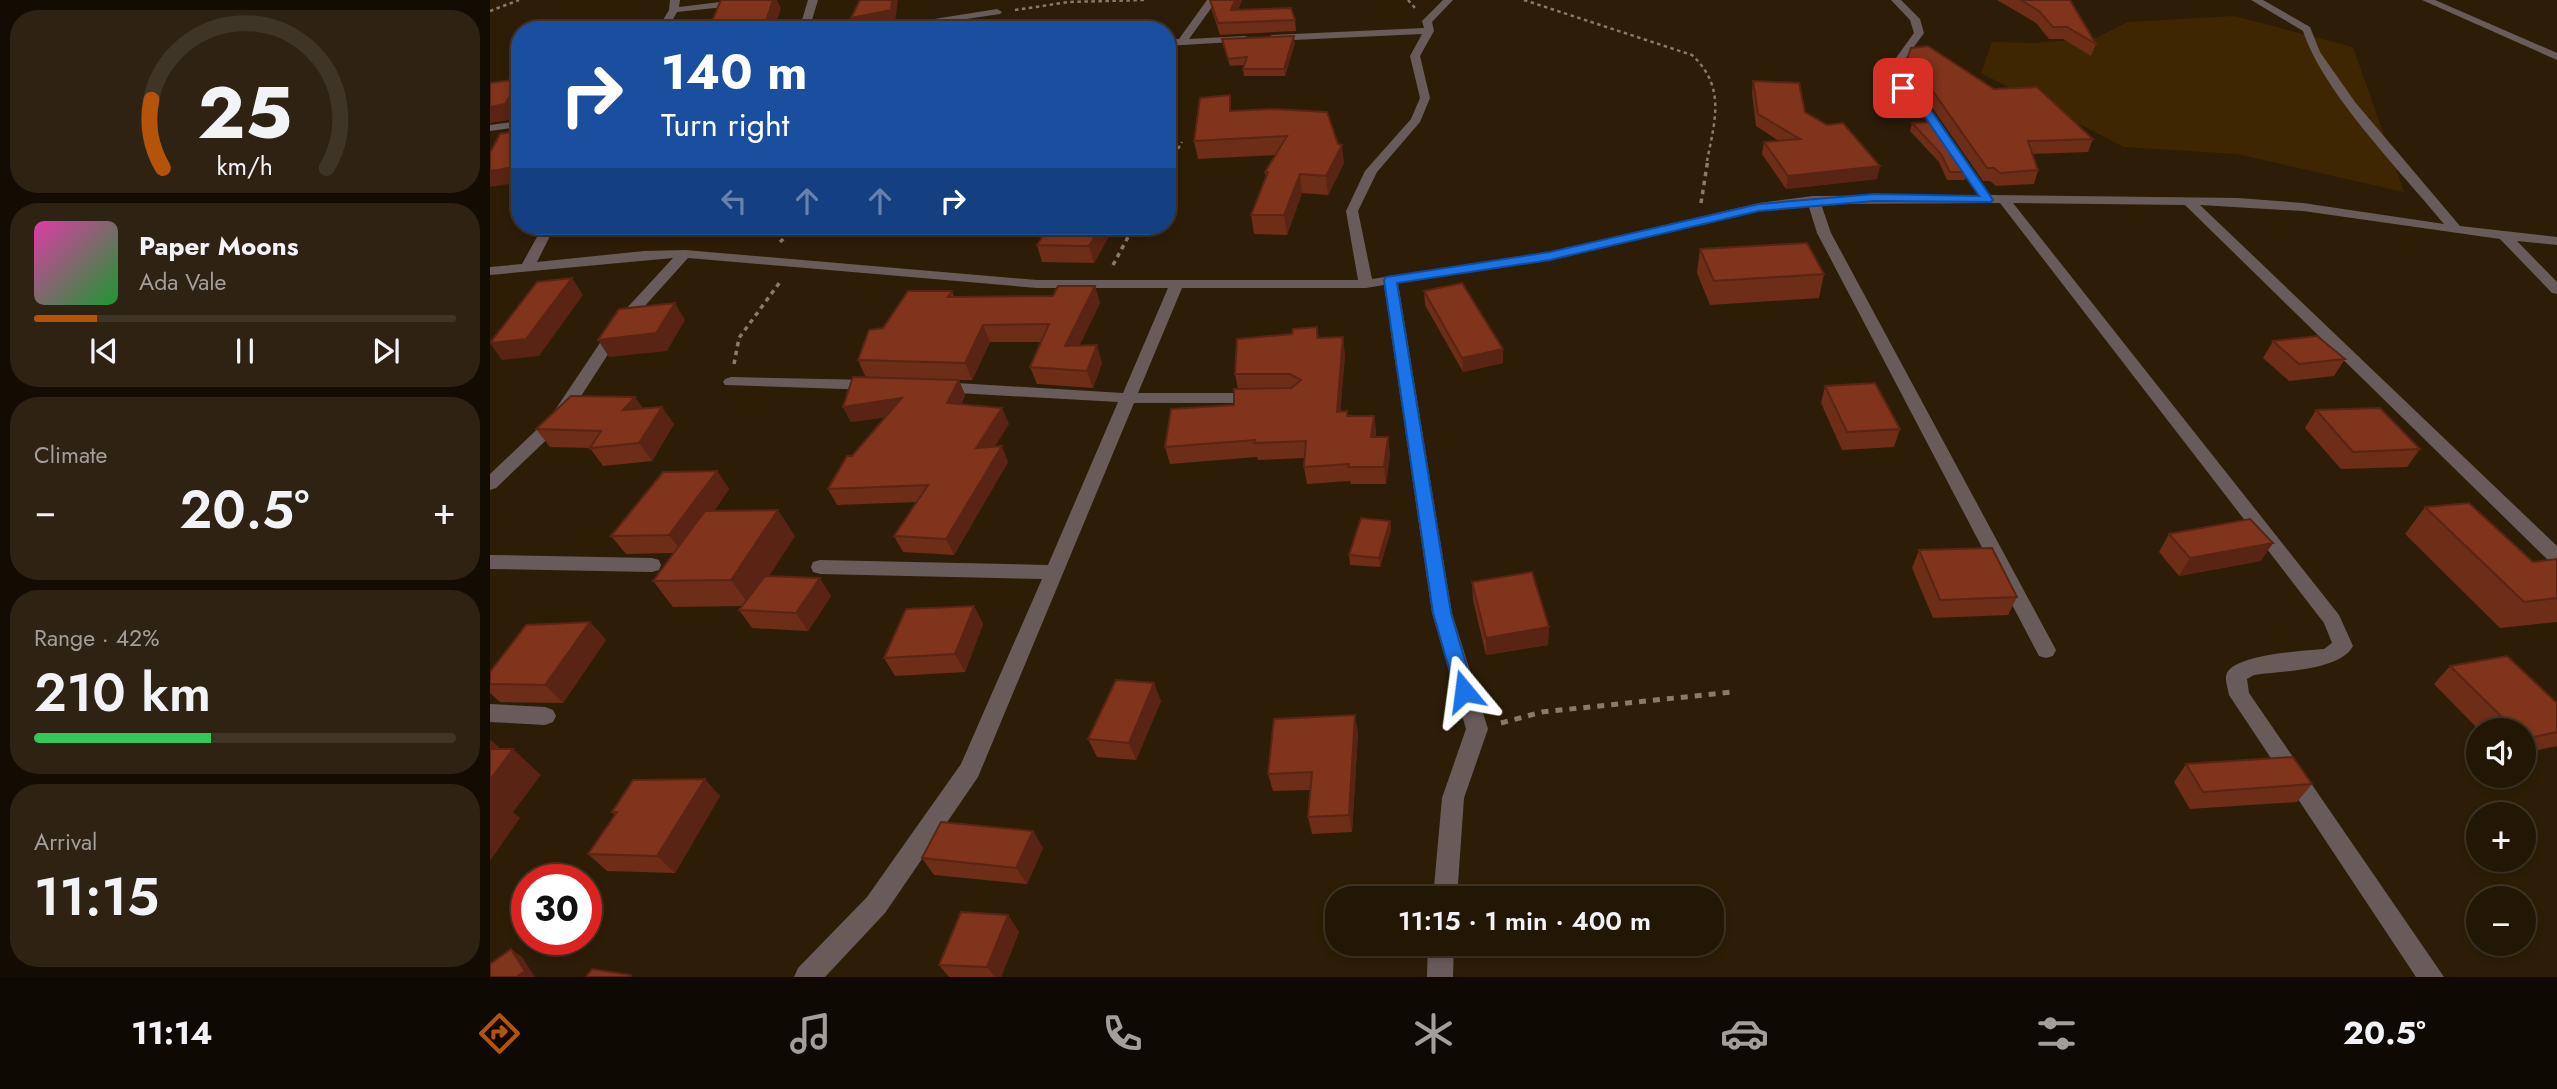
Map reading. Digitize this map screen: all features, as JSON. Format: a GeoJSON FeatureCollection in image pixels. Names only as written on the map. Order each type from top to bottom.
{"type":"FeatureCollection","features":[{"type":"Feature","properties":{"kind":"street"},"geometry":{"type":"LineString","coordinates":[[666,21],[674,5],[762,0]]}},
{"type":"Feature","properties":{"kind":"street"},"geometry":{"type":"LineString","coordinates":[[807,21],[813,0]]}},
{"type":"Feature","properties":{"kind":"street"},"geometry":{"type":"LineString","coordinates":[[1182,42],[1212,0]]}},
{"type":"Feature","properties":{"kind":"street"},"geometry":{"type":"LineString","coordinates":[[1366,284],[1352,211],[1371,172],[1416,120],[1425,98],[1415,56],[1429,31],[1427,21],[1448,0]]}},
{"type":"Feature","properties":{"kind":"street"},"geometry":{"type":"LineString","coordinates":[[1896,0],[1915,19],[1919,33],[1898,62],[1895,77],[1925,108],[2332,620],[2343,646],[2329,656],[2249,667],[2236,676],[2239,695],[2431,977]]}},
{"type":"Feature","properties":{"kind":"street"},"geometry":{"type":"LineString","coordinates":[[2256,0],[2307,29],[2315,52],[2351,104],[2456,230]]}},
{"type":"Feature","properties":{"kind":"street"},"geometry":{"type":"LineString","coordinates":[[2427,0],[2557,57]]}},
{"type":"Feature","properties":{"kind":"street"},"geometry":{"type":"LineString","coordinates":[[934,21],[997,12]]}},
{"type":"Feature","properties":{"kind":"street"},"geometry":{"type":"LineString","coordinates":[[1264,38],[1429,31]]}},
{"type":"Feature","properties":{"kind":"street"},"geometry":{"type":"LineString","coordinates":[[1176,42],[1250,39]]}},
{"type":"Feature","properties":{"kind":"street"},"geometry":{"type":"LineString","coordinates":[[490,128],[511,125]]}},
{"type":"Feature","properties":{"kind":"street"},"geometry":{"type":"LineString","coordinates":[[490,271],[644,255],[685,254],[1037,284],[1366,284],[1550,256],[1759,207],[1813,200],[1874,198],[2187,200],[2303,207],[2456,230],[2557,241]]}},
{"type":"Feature","properties":{"kind":"street"},"geometry":{"type":"LineString","coordinates":[[1813,200],[1824,233],[2046,650]]}},
{"type":"Feature","properties":{"kind":"street"},"geometry":{"type":"LineString","coordinates":[[2187,200],[2557,557]]}},
{"type":"Feature","properties":{"kind":"street"},"geometry":{"type":"LineString","coordinates":[[527,267],[543,235]]}},
{"type":"Feature","properties":{"kind":"street"},"geometry":{"type":"LineString","coordinates":[[2504,235],[2557,290]]}},
{"type":"Feature","properties":{"kind":"street"},"geometry":{"type":"LineString","coordinates":[[490,484],[557,420],[619,326],[685,254]]}},
{"type":"Feature","properties":{"kind":"street"},"geometry":{"type":"LineString","coordinates":[[1390,280],[1442,613],[1477,729],[1453,798],[1446,886]]}},
{"type":"Feature","properties":{"kind":"street"},"geometry":{"type":"LineString","coordinates":[[807,977],[876,905],[970,770],[1176,286]]}},
{"type":"Feature","properties":{"kind":"street"},"geometry":{"type":"LineString","coordinates":[[731,382],[895,386]]}},
{"type":"Feature","properties":{"kind":"street"},"geometry":{"type":"LineString","coordinates":[[923,386],[1129,398],[1279,398]]}},
{"type":"Feature","properties":{"kind":"street"},"geometry":{"type":"LineString","coordinates":[[490,562],[652,565]]}},
{"type":"Feature","properties":{"kind":"street"},"geometry":{"type":"LineString","coordinates":[[820,567],[1055,572]]}},
{"type":"Feature","properties":{"kind":"street"},"geometry":{"type":"LineString","coordinates":[[490,713],[545,716]]}},
{"type":"Feature","properties":{"kind":"street"},"geometry":{"type":"LineString","coordinates":[[1440,977],[1441,956]]}},
{"type":"Feature","properties":{"kind":"path"},"geometry":{"type":"LineString","coordinates":[[490,11],[519,0]]}},
{"type":"Feature","properties":{"kind":"path"},"geometry":{"type":"LineString","coordinates":[[997,12],[1069,2],[1146,0]]}},
{"type":"Feature","properties":{"kind":"path"},"geometry":{"type":"LineString","coordinates":[[1524,0],[1692,55],[1710,73],[1714,99],[1712,146],[1702,186],[1701,221]]}},
{"type":"Feature","properties":{"kind":"path"},"geometry":{"type":"LineString","coordinates":[[1176,152],[1182,142]]}},
{"type":"Feature","properties":{"kind":"path"},"geometry":{"type":"LineString","coordinates":[[1103,285],[1129,235]]}},
{"type":"Feature","properties":{"kind":"path"},"geometry":{"type":"LineString","coordinates":[[731,382],[739,338],[796,262]]}},
{"type":"Feature","properties":{"kind":"path"},"geometry":{"type":"LineString","coordinates":[[1477,729],[1542,712],[1731,692]]}},
{"type":"Feature","properties":{"kind":"shaded area"},"geometry":{"type":"Polygon","coordinates":[[[2234,16],[2353,47],[2404,192],[2237,154],[2124,147],[1981,73],[1992,42],[2035,43],[2096,38],[2128,22],[2234,16]]]}},
{"type":"Feature","properties":{"kind":"building"},"geometry":{"type":"Polygon","coordinates":[[[721,0],[773,0],[766,21],[712,21],[721,0]]]}},
{"type":"Feature","properties":{"kind":"building"},"geometry":{"type":"Polygon","coordinates":[[[860,0],[892,0],[891,10],[851,18],[860,0]]]}},
{"type":"Feature","properties":{"kind":"building"},"geometry":{"type":"Polygon","coordinates":[[[1210,0],[1235,0],[1231,10],[1291,8],[1295,20],[1218,23],[1210,0]]]}},
{"type":"Feature","properties":{"kind":"building"},"geometry":{"type":"Polygon","coordinates":[[[2021,0],[2070,0],[2096,44],[2067,27],[2053,27],[2039,11],[2021,0]]]}},
{"type":"Feature","properties":{"kind":"building"},"geometry":{"type":"Polygon","coordinates":[[[859,18],[889,19],[889,21],[859,21],[859,18]]]}},
{"type":"Feature","properties":{"kind":"building"},"geometry":{"type":"Polygon","coordinates":[[[1294,36],[1284,69],[1243,69],[1247,57],[1228,59],[1222,39],[1294,36]]]}},
{"type":"Feature","properties":{"kind":"building"},"geometry":{"type":"Polygon","coordinates":[[[1928,46],[1994,89],[2037,87],[2093,139],[2028,141],[2038,170],[2000,173],[1994,168],[1987,168],[1934,93],[1906,63],[1911,48],[1928,46]]]}},
{"type":"Feature","properties":{"kind":"building"},"geometry":{"type":"Polygon","coordinates":[[[511,80],[511,94],[505,104],[490,107],[490,83],[511,80]]]}},
{"type":"Feature","properties":{"kind":"building"},"geometry":{"type":"Polygon","coordinates":[[[1753,81],[1799,83],[1805,112],[1827,125],[1843,123],[1880,166],[1788,176],[1764,142],[1800,139],[1758,114],[1753,81]]]}},
{"type":"Feature","properties":{"kind":"building"},"geometry":{"type":"Polygon","coordinates":[[[1230,95],[1230,111],[1274,109],[1327,112],[1338,144],[1342,145],[1326,176],[1300,174],[1284,215],[1251,215],[1268,172],[1265,172],[1287,136],[1194,141],[1200,98],[1230,95]]]}},
{"type":"Feature","properties":{"kind":"building"},"geometry":{"type":"Polygon","coordinates":[[[1932,122],[1967,172],[1950,172],[1941,154],[1912,123],[1932,122]]]}},
{"type":"Feature","properties":{"kind":"building"},"geometry":{"type":"Polygon","coordinates":[[[511,132],[511,168],[490,171],[490,153],[500,134],[511,132]]]}},
{"type":"Feature","properties":{"kind":"building"},"geometry":{"type":"Polygon","coordinates":[[[1043,235],[1096,235],[1089,246],[1037,245],[1043,235]]]}},
{"type":"Feature","properties":{"kind":"building"},"geometry":{"type":"Polygon","coordinates":[[[1807,243],[1824,274],[1714,281],[1700,249],[1807,243]]]}},
{"type":"Feature","properties":{"kind":"building"},"geometry":{"type":"Polygon","coordinates":[[[572,278],[526,339],[490,343],[537,282],[572,278]]]}},
{"type":"Feature","properties":{"kind":"building"},"geometry":{"type":"Polygon","coordinates":[[[1462,283],[1503,349],[1462,358],[1424,291],[1462,283]]]}},
{"type":"Feature","properties":{"kind":"building"},"geometry":{"type":"Polygon","coordinates":[[[1058,286],[1095,286],[1065,346],[1097,345],[1087,371],[1030,367],[1049,324],[983,325],[965,363],[858,360],[869,330],[883,328],[908,291],[952,291],[948,297],[1053,296],[1058,286]]]}},
{"type":"Feature","properties":{"kind":"building"},"geometry":{"type":"Polygon","coordinates":[[[675,303],[656,333],[598,340],[619,309],[675,303]]]}},
{"type":"Feature","properties":{"kind":"building"},"geometry":{"type":"Polygon","coordinates":[[[1317,327],[1317,338],[1343,337],[1337,412],[1347,411],[1347,416],[1374,416],[1371,437],[1388,437],[1384,467],[1348,467],[1349,464],[1304,467],[1306,441],[1254,443],[1255,440],[1165,447],[1171,409],[1234,405],[1234,389],[1291,388],[1301,380],[1290,374],[1235,374],[1237,339],[1292,334],[1293,329],[1317,327]]]}},
{"type":"Feature","properties":{"kind":"building"},"geometry":{"type":"Polygon","coordinates":[[[2317,336],[2345,359],[2299,364],[2273,341],[2317,336]]]}},
{"type":"Feature","properties":{"kind":"building"},"geometry":{"type":"Polygon","coordinates":[[[853,377],[959,380],[947,403],[1002,408],[976,448],[1002,446],[946,539],[894,536],[928,485],[828,489],[847,456],[852,456],[902,398],[843,407],[853,377]]]}},
{"type":"Feature","properties":{"kind":"building"},"geometry":{"type":"Polygon","coordinates":[[[1875,383],[1900,429],[1847,432],[1825,386],[1875,383]]]}},
{"type":"Feature","properties":{"kind":"building"},"geometry":{"type":"Polygon","coordinates":[[[571,396],[635,397],[623,410],[662,407],[639,443],[590,448],[601,431],[536,429],[571,396]]]}},
{"type":"Feature","properties":{"kind":"building"},"geometry":{"type":"Polygon","coordinates":[[[2380,408],[2420,449],[2353,452],[2316,410],[2380,408]]]}},
{"type":"Feature","properties":{"kind":"building"},"geometry":{"type":"Polygon","coordinates":[[[717,471],[669,535],[611,536],[663,472],[717,471]]]}},
{"type":"Feature","properties":{"kind":"building"},"geometry":{"type":"Polygon","coordinates":[[[2469,503],[2533,562],[2557,559],[2557,598],[2524,602],[2425,507],[2469,503]]]}},
{"type":"Feature","properties":{"kind":"building"},"geometry":{"type":"Polygon","coordinates":[[[778,510],[731,580],[653,581],[705,511],[778,510]]]}},
{"type":"Feature","properties":{"kind":"building"},"geometry":{"type":"Polygon","coordinates":[[[1361,518],[1390,521],[1379,558],[1349,555],[1361,518]]]}},
{"type":"Feature","properties":{"kind":"building"},"geometry":{"type":"Polygon","coordinates":[[[2250,519],[2273,543],[2190,558],[2169,534],[2250,519]]]}},
{"type":"Feature","properties":{"kind":"building"},"geometry":{"type":"Polygon","coordinates":[[[1992,548],[2017,597],[1940,600],[1919,550],[1992,548]]]}},
{"type":"Feature","properties":{"kind":"building"},"geometry":{"type":"Polygon","coordinates":[[[1532,572],[1549,627],[1486,638],[1472,582],[1532,572]]]}},
{"type":"Feature","properties":{"kind":"building"},"geometry":{"type":"Polygon","coordinates":[[[765,576],[820,578],[796,613],[739,610],[765,576]]]}},
{"type":"Feature","properties":{"kind":"building"},"geometry":{"type":"Polygon","coordinates":[[[974,606],[955,654],[884,658],[906,609],[974,606]]]}},
{"type":"Feature","properties":{"kind":"building"},"geometry":{"type":"Polygon","coordinates":[[[590,622],[545,685],[490,684],[490,672],[526,625],[590,622]]]}},
{"type":"Feature","properties":{"kind":"building"},"geometry":{"type":"Polygon","coordinates":[[[2507,656],[2557,703],[2557,732],[2536,736],[2536,718],[2503,718],[2450,666],[2507,656]]]}},
{"type":"Feature","properties":{"kind":"building"},"geometry":{"type":"Polygon","coordinates":[[[1116,680],[1154,683],[1129,743],[1088,739],[1116,680]]]}},
{"type":"Feature","properties":{"kind":"building"},"geometry":{"type":"Polygon","coordinates":[[[1355,715],[1349,815],[1308,817],[1312,772],[1268,774],[1274,719],[1355,715]]]}},
{"type":"Feature","properties":{"kind":"building"},"geometry":{"type":"Polygon","coordinates":[[[490,749],[513,749],[490,780],[490,749]]]}},
{"type":"Feature","properties":{"kind":"building"},"geometry":{"type":"Polygon","coordinates":[[[2293,757],[2312,784],[2203,792],[2186,764],[2293,757]]]}},
{"type":"Feature","properties":{"kind":"building"},"geometry":{"type":"Polygon","coordinates":[[[705,779],[657,856],[588,854],[617,812],[612,812],[633,780],[705,779]]]}},
{"type":"Feature","properties":{"kind":"building"},"geometry":{"type":"Polygon","coordinates":[[[941,822],[1033,831],[1016,868],[922,858],[941,822]]]}},
{"type":"Feature","properties":{"kind":"building"},"geometry":{"type":"Polygon","coordinates":[[[961,912],[1008,915],[987,967],[939,965],[961,912]]]}},
{"type":"Feature","properties":{"kind":"building"},"geometry":{"type":"Polygon","coordinates":[[[511,949],[511,955],[515,955],[525,971],[517,977],[490,977],[490,964],[511,949]]]}},
{"type":"Feature","properties":{"kind":"building"},"geometry":{"type":"Polygon","coordinates":[[[592,969],[631,975],[586,977],[592,969]]]}},
{"type":"Feature","properties":{"kind":"route"},"geometry":{"type":"LineString","coordinates":[[1464,691],[1442,613],[1416,432],[1390,280],[1550,256],[1759,207],[1813,200],[1874,198],[1987,200],[1925,108],[1903,88]]}}]}
